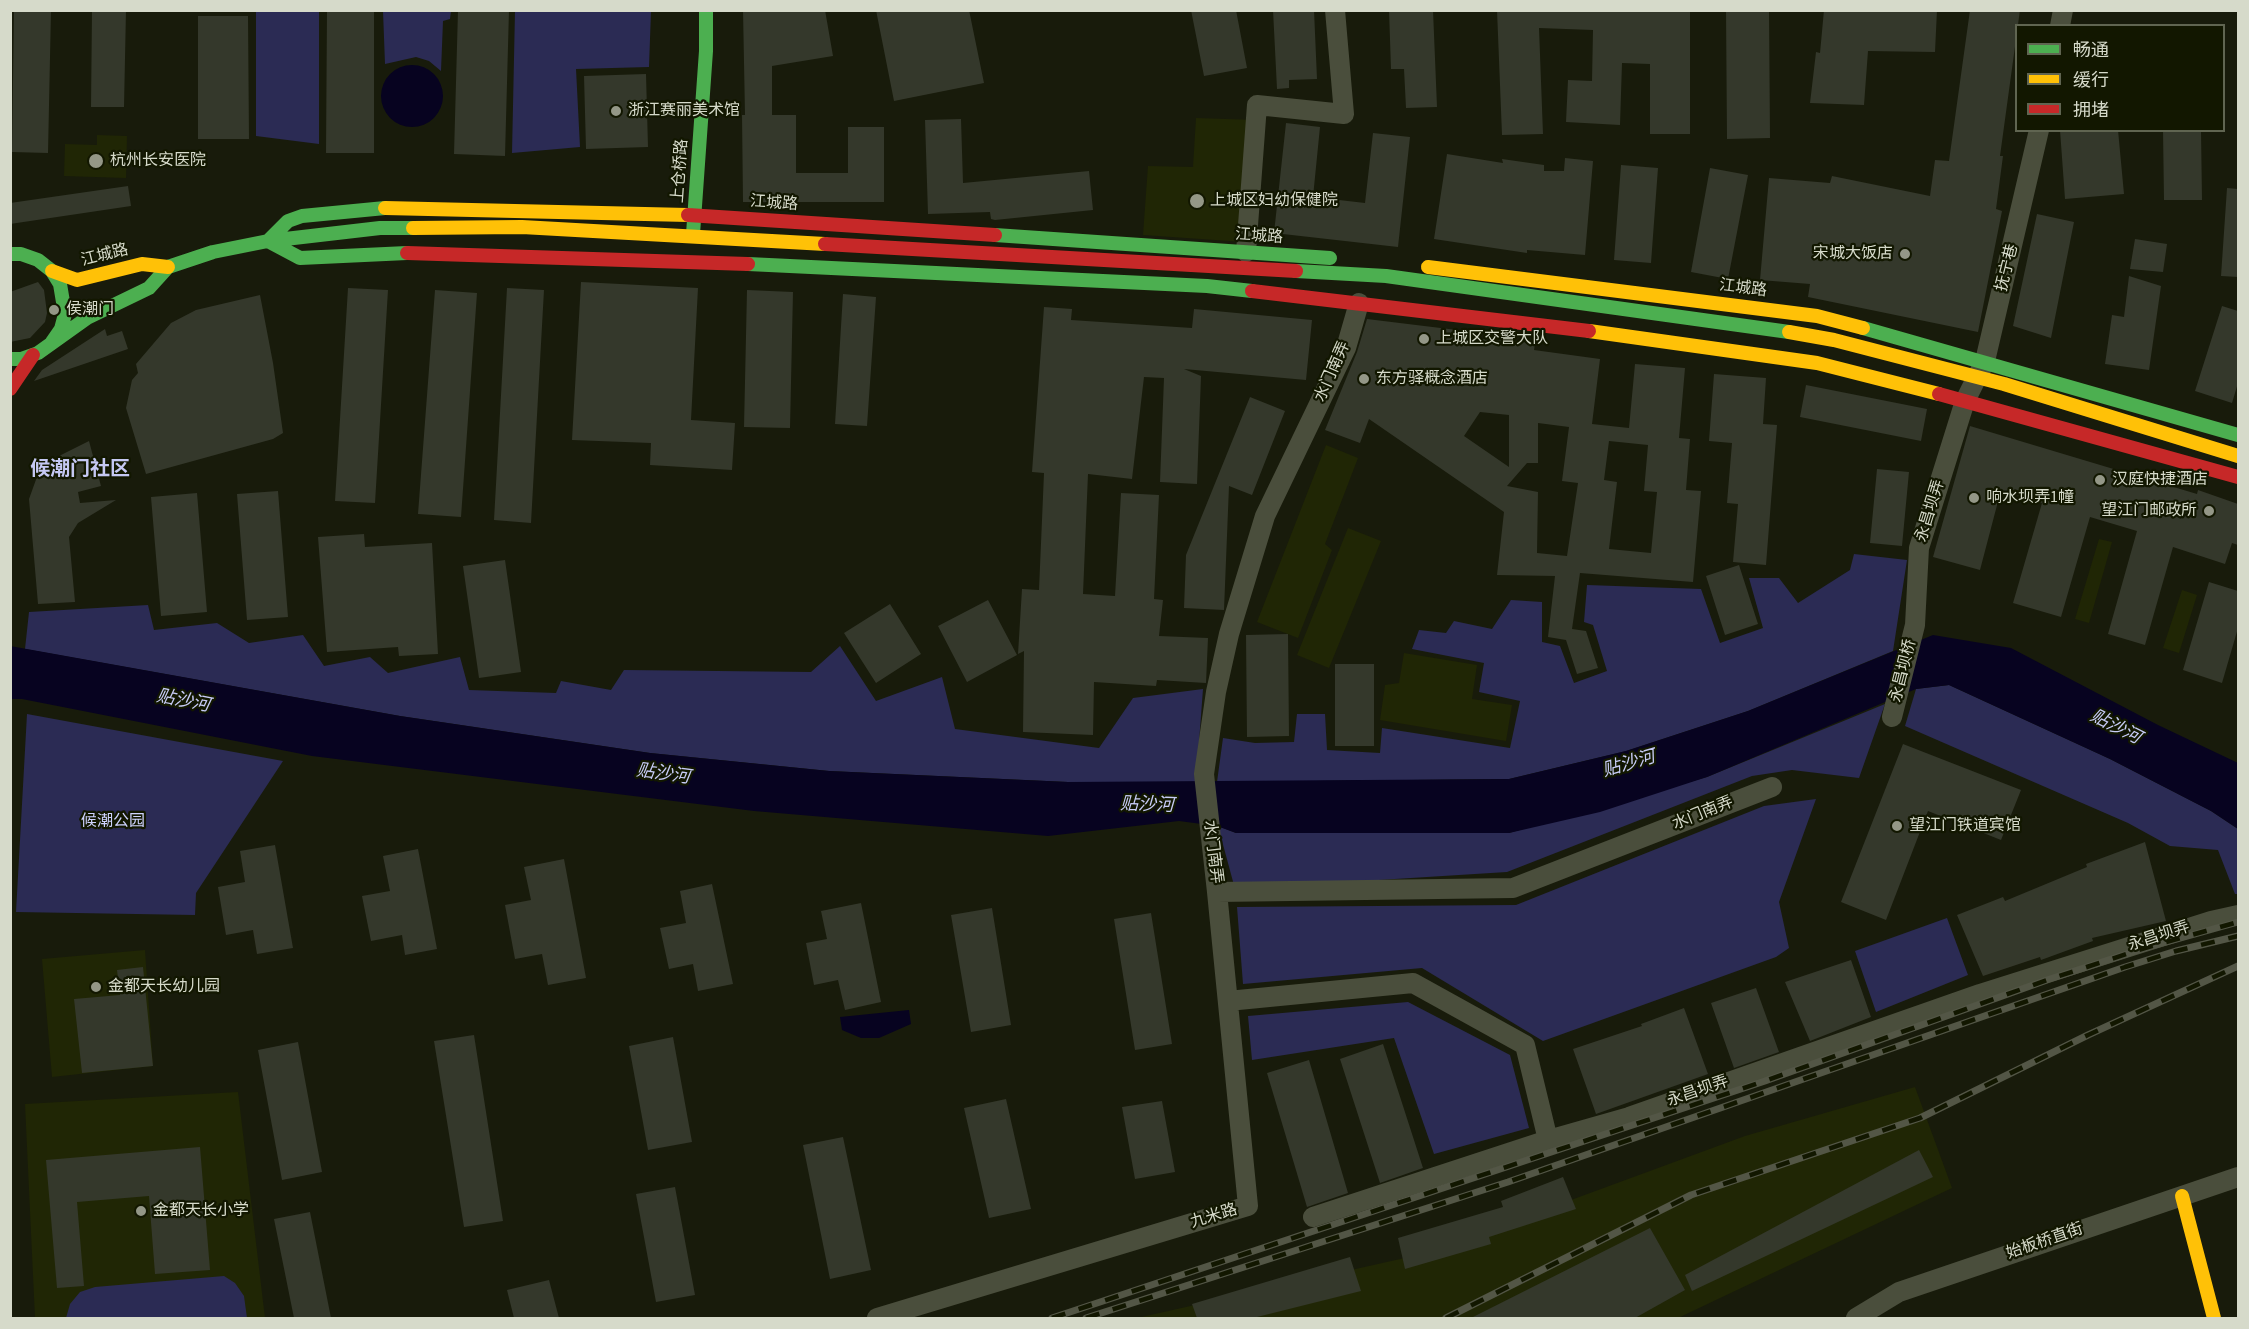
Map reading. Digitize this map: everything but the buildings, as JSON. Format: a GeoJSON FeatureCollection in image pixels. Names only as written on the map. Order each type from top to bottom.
{"type":"FeatureCollection","features":[{"type":"Feature","properties":{"kind":"street","name":"上仓桥路"},"geometry":{"type":"LineString","coordinates":[[691,262],[706,51],[706,10]]}},
{"type":"Feature","properties":{"kind":"street"},"geometry":{"type":"LineString","coordinates":[[1246,252],[1257,105],[1344,114],[1335,10]]}},
{"type":"Feature","properties":{"kind":"street","name":"抚宁巷"},"geometry":{"type":"LineString","coordinates":[[1965,400],[1981,369],[2039,132]]}},
{"type":"Feature","properties":{"kind":"street","name":"江城路"},"geometry":{"type":"LineString","coordinates":[[268,241],[288,221],[302,216],[368,208],[694,215],[1384,262],[1770,308],[1817,316],[2238,456]]}},
{"type":"Feature","properties":{"kind":"street","name":"江城路"},"geometry":{"type":"LineString","coordinates":[[10,254],[21,254],[38,260],[52,271],[77,280],[142,264],[168,267],[213,252],[268,241],[380,228],[522,227],[1386,276],[1834,340],[1981,369],[2238,435]]}},
{"type":"Feature","properties":{"kind":"street"},"geometry":{"type":"LineString","coordinates":[[268,241],[300,258],[409,254],[691,262],[1207,286],[1359,303],[1735,349],[1817,363],[1965,400],[2238,477]]}},
{"type":"Feature","properties":{"kind":"street","name":"江城路"},"geometry":{"type":"LineString","coordinates":[[10,359],[33,355],[87,318],[149,288],[168,267]]}},
{"type":"Feature","properties":{"kind":"street"},"geometry":{"type":"LineString","coordinates":[[52,271],[60,284],[65,314],[61,329],[52,342]]}},
{"type":"Feature","properties":{"kind":"street","name":"水门南弄"},"geometry":{"type":"LineString","coordinates":[[1359,303],[1346,348],[1265,516],[1227,646],[1216,692],[1204,774],[1217,892],[1513,888],[1772,787]]}},
{"type":"Feature","properties":{"kind":"street"},"geometry":{"type":"LineString","coordinates":[[10,389],[33,355]]}},
{"type":"Feature","properties":{"kind":"street","name":"永昌坝弄"},"geometry":{"type":"LineString","coordinates":[[1915,625],[1919,548],[1965,400]]}},
{"type":"Feature","properties":{"kind":"street","name":"永昌坝桥"},"geometry":{"type":"LineString","coordinates":[[1892,717],[1915,625]]}},
{"type":"Feature","properties":{"kind":"street","name":"九米路"},"geometry":{"type":"LineString","coordinates":[[878,1318],[1248,1206],[1217,892]]}},
{"type":"Feature","properties":{"kind":"street","name":"永昌坝弄"},"geometry":{"type":"LineString","coordinates":[[1313,1217],[1548,1140],[1629,1117],[1980,994],[2211,921],[2238,915]]}},
{"type":"Feature","properties":{"kind":"street"},"geometry":{"type":"LineString","coordinates":[[1228,1001],[1413,983],[1525,1045],[1548,1140]]}},
{"type":"Feature","properties":{"kind":"street","name":"始板桥直街"},"geometry":{"type":"LineString","coordinates":[[1856,1318],[1899,1292],[2238,1177]]}},
{"type":"Feature","properties":{"kind":"street"},"geometry":{"type":"LineString","coordinates":[[2182,1196],[2214,1318]]}},
{"type":"Feature","properties":{"kind":"shaded area","name":"上城区妇幼保健院"},"geometry":{"type":"Polygon","coordinates":[[[1196,118],[1256,120],[1244,242],[1143,235],[1148,166],[1193,167],[1196,118]]]}},
{"type":"Feature","properties":{"kind":"shaded area","name":"杭州长安医院"},"geometry":{"type":"Polygon","coordinates":[[[97,135],[127,136],[126,178],[64,176],[65,144],[97,145],[97,135]]]}},
{"type":"Feature","properties":{"kind":"shaded area"},"geometry":{"type":"Polygon","coordinates":[[[1326,445],[1358,458],[1325,544],[1332,550],[1298,638],[1257,622],[1326,445]]]}},
{"type":"Feature","properties":{"kind":"shaded area"},"geometry":{"type":"Polygon","coordinates":[[[1348,528],[1381,541],[1329,668],[1297,655],[1348,528]]]}},
{"type":"Feature","properties":{"kind":"shaded area"},"geometry":{"type":"Polygon","coordinates":[[[2099,539],[2112,542],[2089,623],[2075,619],[2099,539]]]}},
{"type":"Feature","properties":{"kind":"shaded area"},"geometry":{"type":"Polygon","coordinates":[[[2182,590],[2197,595],[2179,653],[2163,648],[2182,590]]]}},
{"type":"Feature","properties":{"kind":"shaded area"},"geometry":{"type":"Polygon","coordinates":[[[1404,653],[1477,665],[1472,699],[1512,705],[1506,741],[1380,720],[1385,685],[1399,683],[1404,653]]]}},
{"type":"Feature","properties":{"kind":"shaded area","name":"金都天长幼儿园"},"geometry":{"type":"Polygon","coordinates":[[[145,950],[153,1066],[52,1077],[42,959],[145,950]]]}},
{"type":"Feature","properties":{"kind":"shaded area"},"geometry":{"type":"Polygon","coordinates":[[[1915,1087],[1952,1188],[1678,1318],[1137,1318],[1427,1253],[1745,1136],[1915,1087]]]}},
{"type":"Feature","properties":{"kind":"shaded area","name":"金都天长小学"},"geometry":{"type":"Polygon","coordinates":[[[238,1092],[265,1318],[35,1318],[25,1104],[238,1092]]]}},
{"type":"Feature","properties":{"kind":"green space"},"geometry":{"type":"Polygon","coordinates":[[[256,11],[319,11],[319,144],[256,136],[256,11]]]}},
{"type":"Feature","properties":{"kind":"green space"},"geometry":{"type":"Polygon","coordinates":[[[383,11],[451,11],[450,19],[443,21],[441,71],[429,61],[416,57],[385,64],[383,11]]]}},
{"type":"Feature","properties":{"kind":"green space"},"geometry":{"type":"Polygon","coordinates":[[[515,11],[651,11],[649,67],[576,69],[580,147],[512,153],[515,11]]]}},
{"type":"Feature","properties":{"kind":"green space"},"geometry":{"type":"Polygon","coordinates":[[[1854,554],[1907,560],[1893,651],[1748,711],[1626,751],[1509,779],[1217,782],[1223,738],[1255,743],[1294,742],[1297,714],[1325,714],[1327,750],[1380,753],[1382,728],[1510,748],[1520,701],[1479,692],[1484,663],[1412,649],[1419,630],[1446,633],[1454,621],[1492,629],[1511,600],[1542,602],[1542,642],[1560,646],[1574,683],[1607,671],[1593,625],[1584,622],[1587,585],[1701,589],[1720,643],[1763,628],[1749,578],[1779,578],[1798,603],[1850,570],[1854,554]]]}},
{"type":"Feature","properties":{"kind":"green space"},"geometry":{"type":"Polygon","coordinates":[[[148,605],[154,630],[217,623],[249,643],[303,635],[324,666],[370,657],[388,673],[460,657],[469,690],[556,693],[561,681],[611,690],[624,670],[811,672],[840,646],[876,701],[942,677],[955,729],[1099,748],[1133,698],[1203,689],[1196,782],[1068,782],[829,771],[650,753],[400,716],[25,649],[29,612],[148,605]]]}},
{"type":"Feature","properties":{"kind":"green space"},"geometry":{"type":"Polygon","coordinates":[[[1949,685],[2110,759],[2211,811],[2238,829],[2238,894],[2235,894],[2218,850],[2170,846],[2128,823],[1905,726],[1916,689],[1949,685]]]}},
{"type":"Feature","properties":{"kind":"green space"},"geometry":{"type":"Polygon","coordinates":[[[1885,704],[1859,778],[1792,770],[1752,776],[1507,872],[1235,889],[1218,826],[1236,833],[1509,833],[1707,777],[1885,704]]]}},
{"type":"Feature","properties":{"kind":"green space","name":"候潮公园"},"geometry":{"type":"Polygon","coordinates":[[[27,714],[283,761],[196,893],[195,915],[16,912],[27,714]]]}},
{"type":"Feature","properties":{"kind":"green space"},"geometry":{"type":"Polygon","coordinates":[[[1816,799],[1779,902],[1789,948],[1776,957],[1543,1041],[1422,968],[1243,984],[1237,907],[1516,905],[1764,806],[1816,799]]]}},
{"type":"Feature","properties":{"kind":"green space"},"geometry":{"type":"Polygon","coordinates":[[[1947,918],[1968,975],[1876,1012],[1855,951],[1947,918]]]}},
{"type":"Feature","properties":{"kind":"green space"},"geometry":{"type":"Polygon","coordinates":[[[1408,1002],[1510,1055],[1529,1128],[1434,1154],[1394,1038],[1252,1060],[1248,1016],[1408,1002]]]}},
{"type":"Feature","properties":{"kind":"green space"},"geometry":{"type":"Polygon","coordinates":[[[224,1276],[235,1283],[244,1296],[247,1318],[66,1318],[70,1304],[80,1292],[95,1287],[224,1276]]]}},
{"type":"Feature","properties":{"kind":"water"},"geometry":{"type":"Polygon","coordinates":[[[406,65],[418,65],[434,74],[441,84],[443,96],[441,108],[434,118],[418,127],[406,127],[395,122],[386,113],[381,102],[381,90],[386,79],[395,70],[406,65]]]}},
{"type":"Feature","properties":{"kind":"water","name":"贴沙河"},"geometry":{"type":"Polygon","coordinates":[[[1933,635],[2011,648],[2158,725],[2238,763],[2238,829],[2211,811],[2110,759],[1949,685],[1916,689],[1707,777],[1600,812],[1509,833],[1236,833],[1217,826],[1179,821],[1048,836],[754,811],[312,756],[22,699],[11,699],[10,646],[400,716],[650,753],[829,771],[1068,782],[1509,779],[1626,751],[1748,711],[1933,635]]]}},
{"type":"Feature","properties":{"kind":"water"},"geometry":{"type":"Polygon","coordinates":[[[909,1010],[911,1024],[879,1038],[861,1038],[842,1030],[840,1017],[909,1010]]]}},
{"type":"Feature","properties":{"kind":"railway"},"geometry":{"type":"LineString","coordinates":[[1052,1318],[1765,1081],[2047,980],[2145,948],[2238,922]]}},
{"type":"Feature","properties":{"kind":"railway"},"geometry":{"type":"LineString","coordinates":[[1086,1318],[1508,1182],[2125,967],[2176,951],[2238,936]]}},
{"type":"Feature","properties":{"kind":"railway"},"geometry":{"type":"LineString","coordinates":[[1446,1318],[1691,1195],[1920,1118],[2088,1035],[2238,966]]}},
{"type":"Feature","properties":{"kind":"traffic: fast"},"geometry":{"type":"LineString","coordinates":[[693,234],[706,51],[706,10]]}},
{"type":"Feature","properties":{"kind":"traffic: fast"},"geometry":{"type":"LineString","coordinates":[[385,208],[302,216],[288,221],[268,241],[300,258],[407,253]]}},
{"type":"Feature","properties":{"kind":"traffic: fast"},"geometry":{"type":"LineString","coordinates":[[10,359],[21,359],[38,353],[87,318],[149,288],[168,267],[213,252],[268,241],[380,228],[413,228]]}},
{"type":"Feature","properties":{"kind":"traffic: fast"},"geometry":{"type":"LineString","coordinates":[[995,235],[1330,258]]}},
{"type":"Feature","properties":{"kind":"traffic: fast"},"geometry":{"type":"LineString","coordinates":[[10,254],[21,254],[38,260],[52,271],[60,284],[65,314],[61,329],[52,342]]}},
{"type":"Feature","properties":{"kind":"traffic: fast"},"geometry":{"type":"LineString","coordinates":[[748,264],[1207,286],[1252,291]]}},
{"type":"Feature","properties":{"kind":"traffic: fast"},"geometry":{"type":"LineString","coordinates":[[1296,271],[1386,276],[1789,332]]}},
{"type":"Feature","properties":{"kind":"traffic: fast"},"geometry":{"type":"LineString","coordinates":[[1863,328],[2238,435]]}},
{"type":"Feature","properties":{"kind":"traffic: slow"},"geometry":{"type":"LineString","coordinates":[[385,208],[688,215]]}},
{"type":"Feature","properties":{"kind":"traffic: slow"},"geometry":{"type":"LineString","coordinates":[[413,228],[522,227],[825,244]]}},
{"type":"Feature","properties":{"kind":"traffic: slow"},"geometry":{"type":"LineString","coordinates":[[52,271],[77,280],[142,264],[168,267]]}},
{"type":"Feature","properties":{"kind":"traffic: slow"},"geometry":{"type":"LineString","coordinates":[[1428,267],[1817,316],[1863,328]]}},
{"type":"Feature","properties":{"kind":"traffic: slow"},"geometry":{"type":"LineString","coordinates":[[1589,331],[1817,363],[1939,394]]}},
{"type":"Feature","properties":{"kind":"traffic: slow"},"geometry":{"type":"LineString","coordinates":[[1789,332],[1834,340],[2004,384],[2238,456]]}},
{"type":"Feature","properties":{"kind":"traffic: slow"},"geometry":{"type":"LineString","coordinates":[[2182,1196],[2214,1318]]}},
{"type":"Feature","properties":{"kind":"traffic: jam"},"geometry":{"type":"LineString","coordinates":[[688,215],[995,235]]}},
{"type":"Feature","properties":{"kind":"traffic: jam"},"geometry":{"type":"LineString","coordinates":[[825,244],[1296,271]]}},
{"type":"Feature","properties":{"kind":"traffic: jam"},"geometry":{"type":"LineString","coordinates":[[407,253],[748,264]]}},
{"type":"Feature","properties":{"kind":"traffic: jam"},"geometry":{"type":"LineString","coordinates":[[1252,291],[1589,331]]}},
{"type":"Feature","properties":{"kind":"traffic: jam"},"geometry":{"type":"LineString","coordinates":[[10,389],[33,355]]}},
{"type":"Feature","properties":{"kind":"traffic: jam"},"geometry":{"type":"LineString","coordinates":[[1939,394],[2238,477]]}},
{"type":"Feature","properties":{"kind":"place","name":"浙江赛丽美术馆"},"geometry":{"type":"Point","coordinates":[616,111]}},
{"type":"Feature","properties":{"kind":"place","name":"杭州长安医院"},"geometry":{"type":"Point","coordinates":[96,161]}},
{"type":"Feature","properties":{"kind":"place","name":"上城区妇幼保健院"},"geometry":{"type":"Point","coordinates":[1197,201]}},
{"type":"Feature","properties":{"kind":"place","name":"宋城大饭店"},"geometry":{"type":"Point","coordinates":[1905,254]}},
{"type":"Feature","properties":{"kind":"place","name":"侯潮门"},"geometry":{"type":"Point","coordinates":[54,310]}},
{"type":"Feature","properties":{"kind":"place","name":"上城区交警大队"},"geometry":{"type":"Point","coordinates":[1424,339]}},
{"type":"Feature","properties":{"kind":"place","name":"东方驿概念酒店"},"geometry":{"type":"Point","coordinates":[1364,379]}},
{"type":"Feature","properties":{"kind":"place","name":"汉庭快捷酒店"},"geometry":{"type":"Point","coordinates":[2100,480]}},
{"type":"Feature","properties":{"kind":"place","name":"响水坝弄1幢"},"geometry":{"type":"Point","coordinates":[1974,498]}},
{"type":"Feature","properties":{"kind":"place","name":"望江门邮政所"},"geometry":{"type":"Point","coordinates":[2209,511]}},
{"type":"Feature","properties":{"kind":"place","name":"望江门铁道宾馆"},"geometry":{"type":"Point","coordinates":[1897,826]}},
{"type":"Feature","properties":{"kind":"place","name":"金都天长幼儿园"},"geometry":{"type":"Point","coordinates":[96,987]}},
{"type":"Feature","properties":{"kind":"place","name":"金都天长小学"},"geometry":{"type":"Point","coordinates":[141,1211]}},
{"type":"Feature","properties":{"kind":"district","name":"候潮门社区"},"geometry":{"type":"Point","coordinates":[80,471]}}]}
